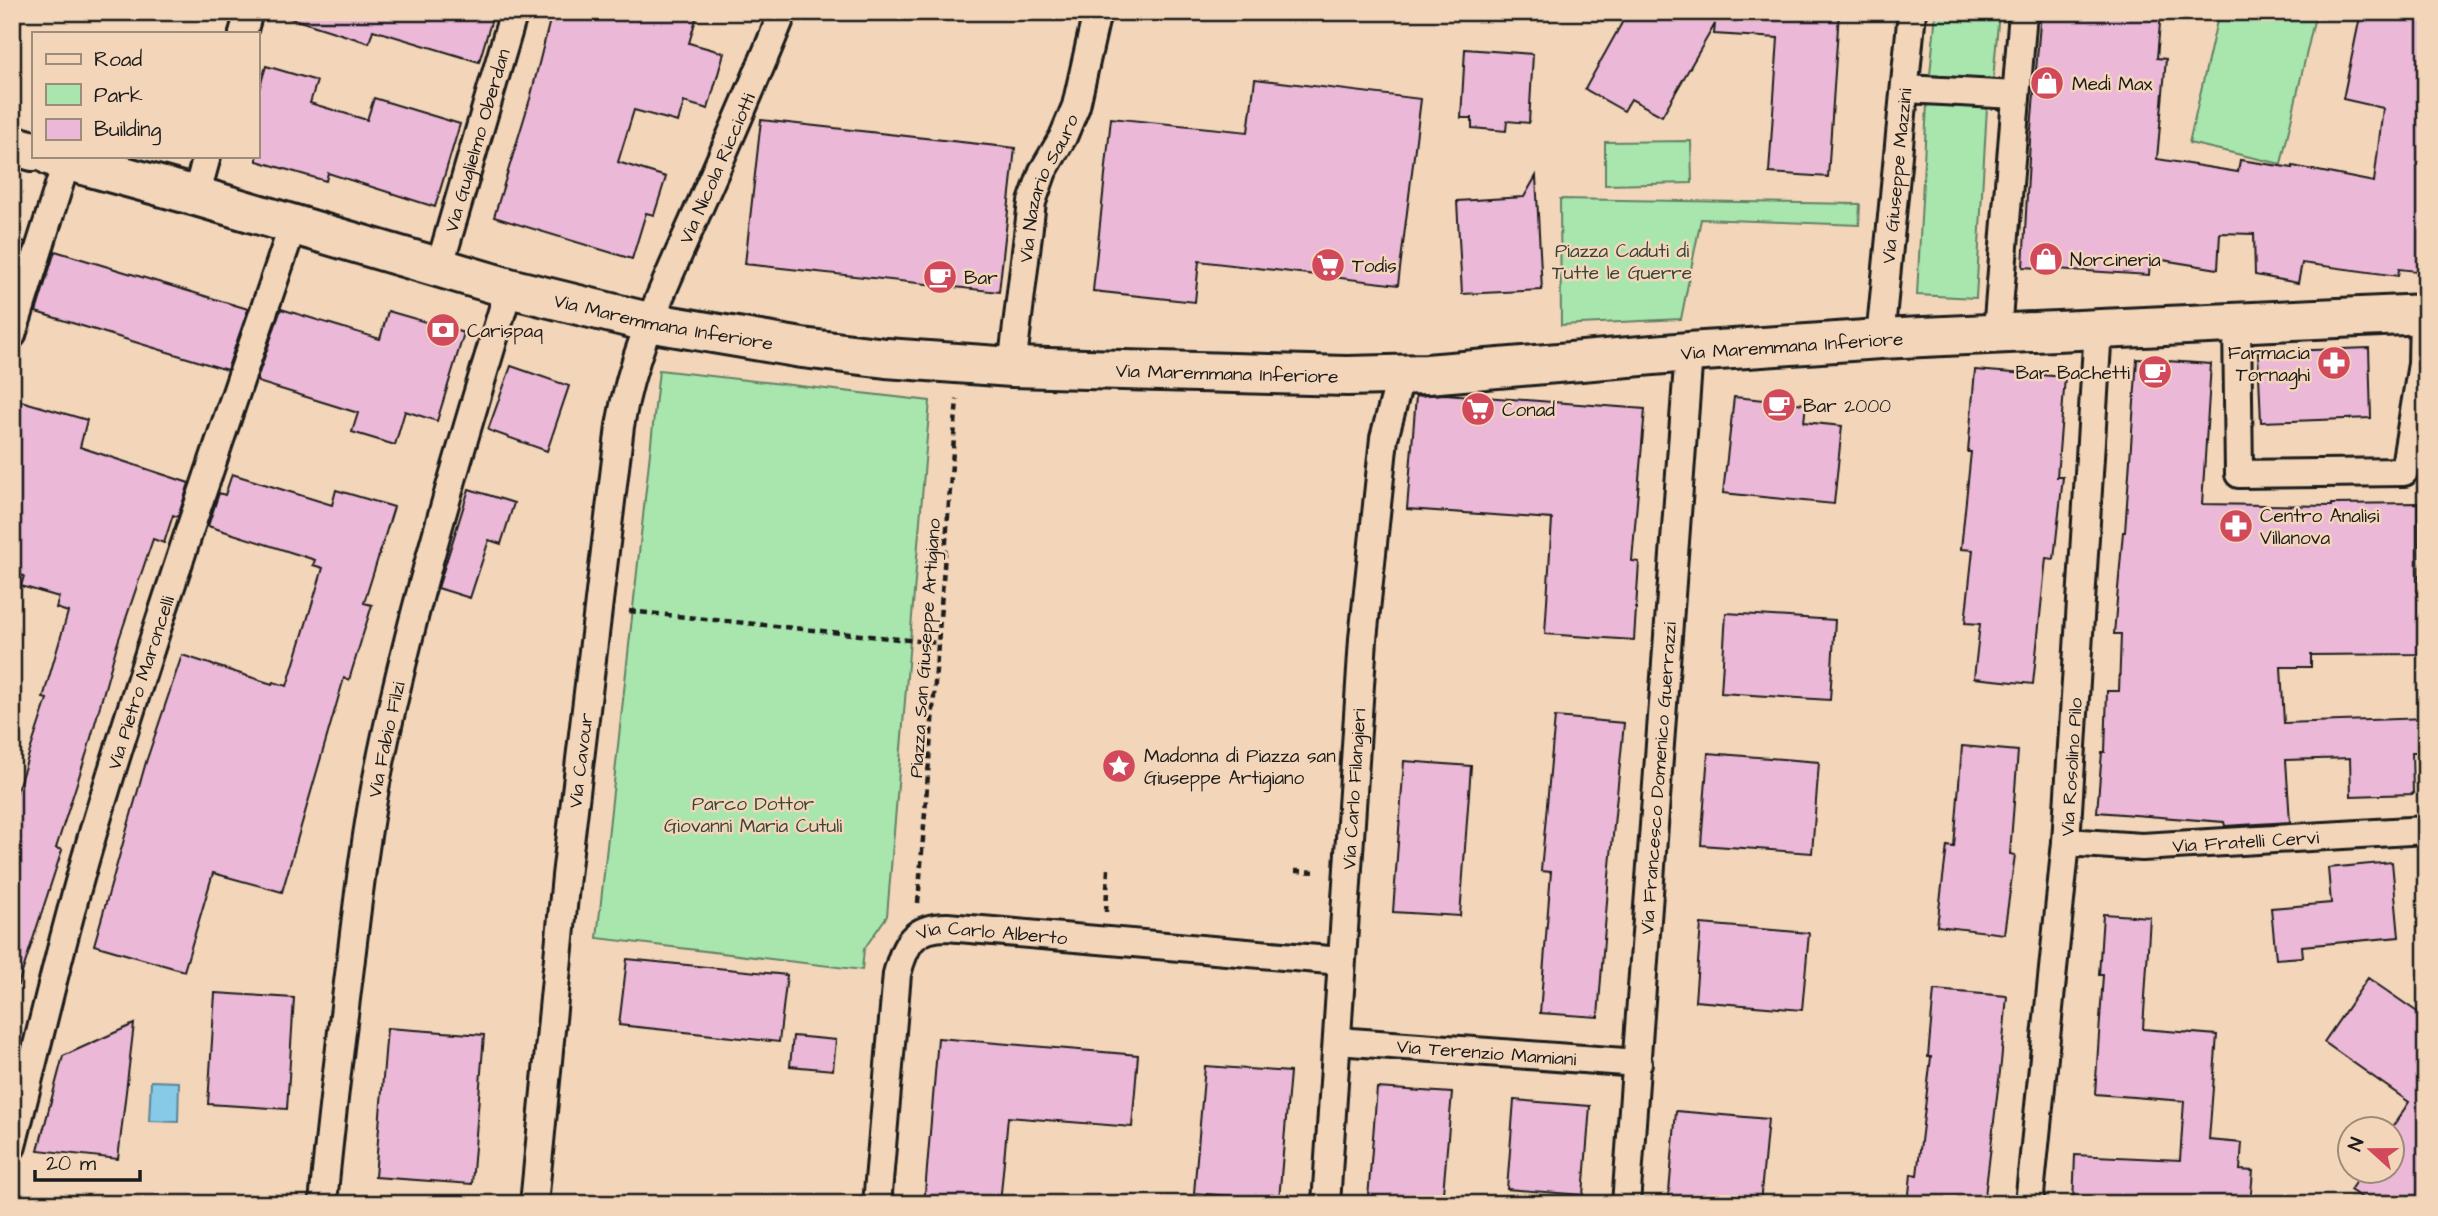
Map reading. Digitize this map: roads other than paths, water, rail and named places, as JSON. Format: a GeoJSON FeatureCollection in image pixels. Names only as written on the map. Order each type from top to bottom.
{"type":"FeatureCollection","features":[{"type":"Feature","properties":{"kind":"main road","name":"Via Maremmana Inferiore"},"geometry":{"type":"LineString","coordinates":[[12,145],[32,151]]}},
{"type":"Feature","properties":{"kind":"main road","name":"Via Maremmana Inferiore"},"geometry":{"type":"LineString","coordinates":[[58,158],[509,288],[648,322],[802,348],[886,358],[1013,367],[1347,376],[1401,375],[1453,373],[1689,352],[1997,332],[2424,314]]}},
{"type":"Feature","properties":{"kind":"street"},"geometry":{"type":"LineString","coordinates":[[243,32],[249,12]]}},
{"type":"Feature","properties":{"kind":"street","name":"Via Guglielmo Oberdan"},"geometry":{"type":"LineString","coordinates":[[439,268],[514,12]]}},
{"type":"Feature","properties":{"kind":"street","name":"Via Nicola Ricciotti"},"geometry":{"type":"LineString","coordinates":[[648,322],[782,12]]}},
{"type":"Feature","properties":{"kind":"street","name":"Via Nazario Sauro"},"geometry":{"type":"LineString","coordinates":[[1013,367],[1032,202],[1043,171],[1063,137],[1076,106],[1097,12]]}},
{"type":"Feature","properties":{"kind":"street","name":"Via Giuseppe Mazzini"},"geometry":{"type":"LineString","coordinates":[[1880,339],[1912,12]]}},
{"type":"Feature","properties":{"kind":"street"},"geometry":{"type":"LineString","coordinates":[[1997,332],[2022,12]]}},
{"type":"Feature","properties":{"kind":"street"},"geometry":{"type":"LineString","coordinates":[[1906,89],[2015,95]]}},
{"type":"Feature","properties":{"kind":"street"},"geometry":{"type":"LineString","coordinates":[[12,335],[51,158]]}},
{"type":"Feature","properties":{"kind":"street"},"geometry":{"type":"LineString","coordinates":[[196,196],[206,158]]}},
{"type":"Feature","properties":{"kind":"street","name":"Via Pietro Maroncelli"},"geometry":{"type":"LineString","coordinates":[[12,1146],[63,941],[101,804],[173,579],[293,225]]}},
{"type":"Feature","properties":{"kind":"street","name":"Via Fabio Filzi"},"geometry":{"type":"LineString","coordinates":[[323,1204],[328,1137],[365,851],[379,765],[426,568],[509,288]]}},
{"type":"Feature","properties":{"kind":"street"},"geometry":{"type":"LineString","coordinates":[[2237,322],[2239,474],[2404,471],[2422,364],[2424,314]]}},
{"type":"Feature","properties":{"kind":"street","name":"Via Cavour"},"geometry":{"type":"LineString","coordinates":[[534,1204],[566,876],[623,405],[632,367],[648,322]]}},
{"type":"Feature","properties":{"kind":"street","name":"Via Rosolino Pilo"},"geometry":{"type":"LineString","coordinates":[[2029,1204],[2066,842],[2098,329]]}},
{"type":"Feature","properties":{"kind":"street","name":"Via Francesco Domenico Guerrazzi"},"geometry":{"type":"LineString","coordinates":[[1626,1204],[1689,352]]}},
{"type":"Feature","properties":{"kind":"street","name":"Via Carlo Filangieri"},"geometry":{"type":"LineString","coordinates":[[1326,1204],[1363,639],[1384,438],[1401,375]]}},
{"type":"Feature","properties":{"kind":"street","name":"Via Fratelli Cervi"},"geometry":{"type":"LineString","coordinates":[[2066,842],[2142,847],[2426,830]]}},
{"type":"Feature","properties":{"kind":"street","name":"Via Carlo Alberto"},"geometry":{"type":"LineString","coordinates":[[877,1204],[897,974],[903,953],[915,936],[929,929],[947,927],[1341,961]]}},
{"type":"Feature","properties":{"kind":"street","name":"Via Terenzio Mamiani"},"geometry":{"type":"LineString","coordinates":[[1337,1041],[1638,1063]]}},
{"type":"Feature","properties":{"kind":"water"},"geometry":{"type":"Polygon","coordinates":[[[151,1081],[179,1082],[178,1122],[149,1121],[151,1081]]]}},
{"type":"Feature","properties":{"kind":"place","name":"Medi Max"},"geometry":{"type":"Point","coordinates":[2047,83]}},
{"type":"Feature","properties":{"kind":"place","name":"Norcineria"},"geometry":{"type":"Point","coordinates":[2046,259]}},
{"type":"Feature","properties":{"kind":"place","name":"Todis"},"geometry":{"type":"Point","coordinates":[1328,265]}},
{"type":"Feature","properties":{"kind":"place","name":"Bar"},"geometry":{"type":"Point","coordinates":[940,277]}},
{"type":"Feature","properties":{"kind":"place","name":"Carispaq"},"geometry":{"type":"Point","coordinates":[443,330]}},
{"type":"Feature","properties":{"kind":"place","name":"Farmacia Tornaghi"},"geometry":{"type":"Point","coordinates":[2334,363]}},
{"type":"Feature","properties":{"kind":"place","name":"Bar Bachetti"},"geometry":{"type":"Point","coordinates":[2155,372]}},
{"type":"Feature","properties":{"kind":"place","name":"Bar 2000"},"geometry":{"type":"Point","coordinates":[1779,405]}},
{"type":"Feature","properties":{"kind":"place","name":"Conad"},"geometry":{"type":"Point","coordinates":[1478,409]}},
{"type":"Feature","properties":{"kind":"place","name":"Centro Analisi Villanova"},"geometry":{"type":"Point","coordinates":[2236,526]}},
{"type":"Feature","properties":{"kind":"place","name":"Madonna di Piazza san Giuseppe Artigiano"},"geometry":{"type":"Point","coordinates":[1119,766]}},
{"type":"Feature","properties":{"kind":"park label","name":"Piazza Caduti di Tutte le Guerre"},"geometry":{"type":"Point","coordinates":[1622,261]}},
{"type":"Feature","properties":{"kind":"park label","name":"Parco Dottor Giovanni Maria Cutuli"},"geometry":{"type":"Point","coordinates":[753,814]}}]}
